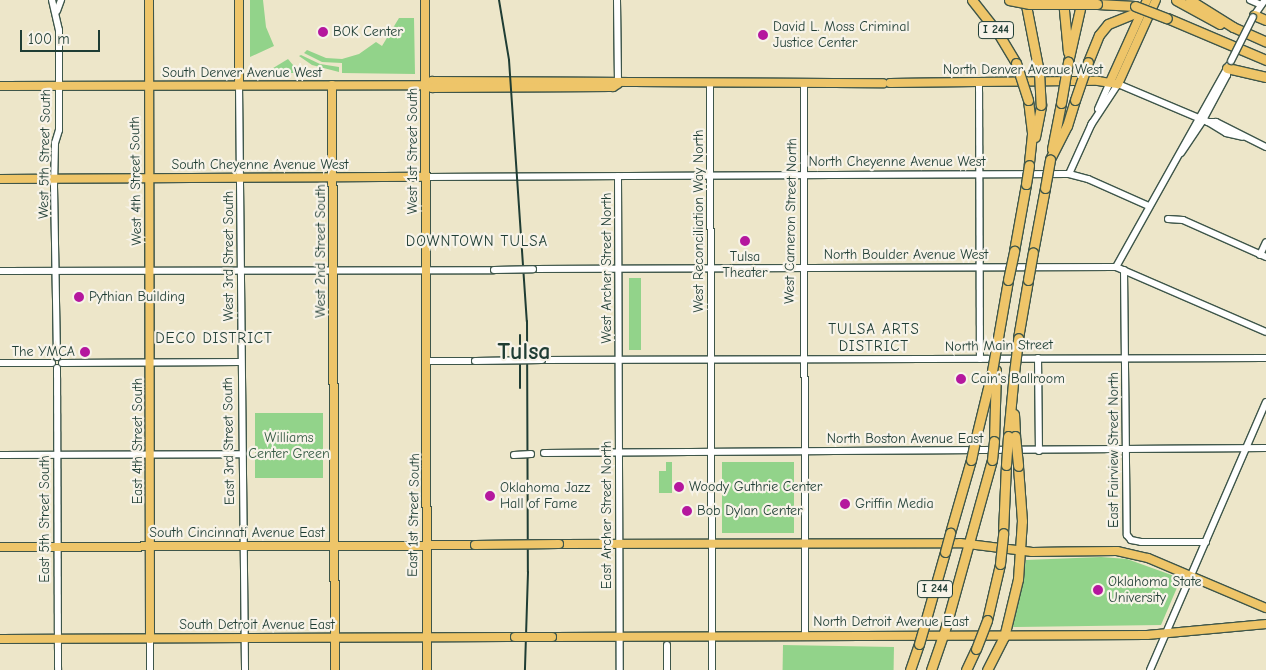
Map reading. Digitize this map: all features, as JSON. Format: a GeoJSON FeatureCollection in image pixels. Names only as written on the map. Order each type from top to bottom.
{"type":"FeatureCollection","features":[{"type":"Feature","properties":{"kind":"highway","name":"I 244"},"geometry":{"type":"LineString","coordinates":[[910,670],[945,552],[994,370],[996,349],[1026,184],[1032,134],[1028,100],[1016,63],[998,33],[972,0]]}},
{"type":"Feature","properties":{"kind":"highway"},"geometry":{"type":"LineString","coordinates":[[1009,0],[1125,5],[1167,18],[1266,60]]}},
{"type":"Feature","properties":{"kind":"highway"},"geometry":{"type":"LineString","coordinates":[[1025,0],[1039,72]]}},
{"type":"Feature","properties":{"kind":"highway"},"geometry":{"type":"LineString","coordinates":[[1029,165],[1041,105],[1040,43],[1031,0],[1046,3]]}},
{"type":"Feature","properties":{"kind":"highway"},"geometry":{"type":"LineString","coordinates":[[1063,0],[1068,62]]}},
{"type":"Feature","properties":{"kind":"highway"},"geometry":{"type":"LineString","coordinates":[[987,670],[1004,637],[1015,597],[1021,551],[1018,466],[1012,436],[1012,386],[1018,338],[1033,252],[1068,62],[1082,0]]}},
{"type":"Feature","properties":{"kind":"highway"},"geometry":{"type":"LineString","coordinates":[[1176,0],[1204,18],[1266,42]]}},
{"type":"Feature","properties":{"kind":"highway"},"geometry":{"type":"LineString","coordinates":[[1190,0],[1253,36]]}},
{"type":"Feature","properties":{"kind":"highway"},"geometry":{"type":"LineString","coordinates":[[1050,159],[1067,126],[1088,62],[1102,30],[1119,16],[1143,13],[1167,18]]}},
{"type":"Feature","properties":{"kind":"highway"},"geometry":{"type":"LineString","coordinates":[[1254,16],[1266,20]]}},
{"type":"Feature","properties":{"kind":"highway"},"geometry":{"type":"LineString","coordinates":[[1229,65],[1266,77]]}},
{"type":"Feature","properties":{"kind":"highway"},"geometry":{"type":"LineString","coordinates":[[931,670],[944,633],[992,460],[994,441],[994,370]]}},
{"type":"Feature","properties":{"kind":"highway"},"geometry":{"type":"LineString","coordinates":[[966,670],[987,620],[1000,564],[1006,465],[1012,436]]}},
{"type":"Feature","properties":{"kind":"main road","name":"West 4th Street South"},"geometry":{"type":"LineString","coordinates":[[149,0],[150,362]]}},
{"type":"Feature","properties":{"kind":"main road","name":"West 3rd Street South"},"geometry":{"type":"LineString","coordinates":[[239,0],[240,85]]}},
{"type":"Feature","properties":{"kind":"main road","name":"West 1st Street South"},"geometry":{"type":"LineString","coordinates":[[425,0],[426,361]]}},
{"type":"Feature","properties":{"kind":"main road"},"geometry":{"type":"LineString","coordinates":[[1114,83],[1147,0]]}},
{"type":"Feature","properties":{"kind":"main road"},"geometry":{"type":"LineString","coordinates":[[1114,83],[1156,0]]}},
{"type":"Feature","properties":{"kind":"main road","name":"North Denver Avenue West"},"geometry":{"type":"LineString","coordinates":[[458,84],[613,87],[618,84],[710,83],[1114,83]]}},
{"type":"Feature","properties":{"kind":"main road","name":"South Denver Avenue West"},"geometry":{"type":"LineString","coordinates":[[0,86],[425,85],[432,88],[458,84]]}},
{"type":"Feature","properties":{"kind":"main road","name":"West 2nd Street South"},"geometry":{"type":"LineString","coordinates":[[332,85],[335,670]]}},
{"type":"Feature","properties":{"kind":"main road","name":"South Cheyenne Avenue West"},"geometry":{"type":"LineString","coordinates":[[0,179],[426,177]]}},
{"type":"Feature","properties":{"kind":"main road","name":"East 1st Street South"},"geometry":{"type":"LineString","coordinates":[[426,361],[426,670]]}},
{"type":"Feature","properties":{"kind":"main road","name":"East 4th Street South"},"geometry":{"type":"LineString","coordinates":[[150,362],[150,639]]}},
{"type":"Feature","properties":{"kind":"main road","name":"South Cincinnati Avenue East"},"geometry":{"type":"LineString","coordinates":[[0,547],[970,543],[1021,551],[1127,553],[1191,576],[1266,608]]}},
{"type":"Feature","properties":{"kind":"main road","name":"North Detroit Avenue East"},"geometry":{"type":"LineString","coordinates":[[515,637],[805,636],[944,633],[1004,637],[1165,634],[1266,624]]}},
{"type":"Feature","properties":{"kind":"main road","name":"South Detroit Avenue East"},"geometry":{"type":"LineString","coordinates":[[0,639],[515,637]]}},
{"type":"Feature","properties":{"kind":"street"},"geometry":{"type":"LineString","coordinates":[[53,0],[60,0]]}},
{"type":"Feature","properties":{"kind":"street","name":"West 5th Street South"},"geometry":{"type":"LineString","coordinates":[[53,0],[57,11]]}},
{"type":"Feature","properties":{"kind":"street","name":"West 5th Street South"},"geometry":{"type":"LineString","coordinates":[[55,363],[57,270],[54,179],[59,86],[57,11],[60,0]]}},
{"type":"Feature","properties":{"kind":"street"},"geometry":{"type":"LineString","coordinates":[[618,0],[618,84]]}},
{"type":"Feature","properties":{"kind":"street"},"geometry":{"type":"LineString","coordinates":[[1116,267],[1174,162],[1203,120],[1229,65],[1263,2],[1250,0]]}},
{"type":"Feature","properties":{"kind":"street"},"geometry":{"type":"LineString","coordinates":[[979,82],[980,359]]}},
{"type":"Feature","properties":{"kind":"street","name":"West Reconciliation Way North"},"geometry":{"type":"LineString","coordinates":[[710,83],[712,175],[712,670]]}},
{"type":"Feature","properties":{"kind":"street","name":"West Cameron Street North"},"geometry":{"type":"LineString","coordinates":[[804,83],[802,359],[805,636]]}},
{"type":"Feature","properties":{"kind":"street"},"geometry":{"type":"LineString","coordinates":[[1069,174],[1091,125],[1114,83]]}},
{"type":"Feature","properties":{"kind":"street","name":"North Denver Avenue West"},"geometry":{"type":"LineString","coordinates":[[1114,83],[1203,120],[1226,134],[1243,137],[1266,148]]}},
{"type":"Feature","properties":{"kind":"street","name":"West 3rd Street South"},"geometry":{"type":"LineString","coordinates":[[240,85],[241,362]]}},
{"type":"Feature","properties":{"kind":"street","name":"North Cheyenne Avenue West"},"geometry":{"type":"LineString","coordinates":[[519,176],[1069,174],[1088,179],[1150,206]]}},
{"type":"Feature","properties":{"kind":"street","name":"South Cheyenne Avenue West"},"geometry":{"type":"LineString","coordinates":[[426,177],[519,176]]}},
{"type":"Feature","properties":{"kind":"street","name":"West Archer Street North"},"geometry":{"type":"LineString","coordinates":[[618,176],[619,359]]}},
{"type":"Feature","properties":{"kind":"street"},"geometry":{"type":"LineString","coordinates":[[1168,219],[1183,220],[1263,256],[1266,242]]}},
{"type":"Feature","properties":{"kind":"street","name":"North Boulder Avenue West"},"geometry":{"type":"LineString","coordinates":[[0,271],[1116,267],[1266,332]]}},
{"type":"Feature","properties":{"kind":"street","name":"East Fairview Street North"},"geometry":{"type":"LineString","coordinates":[[1124,270],[1126,528],[1131,540],[1206,542]]}},
{"type":"Feature","properties":{"kind":"street"},"geometry":{"type":"LineString","coordinates":[[1038,358],[1039,451]]}},
{"type":"Feature","properties":{"kind":"street","name":"North Main Street"},"geometry":{"type":"LineString","coordinates":[[426,361],[1266,358]]}},
{"type":"Feature","properties":{"kind":"street","name":"East Archer Street North"},"geometry":{"type":"LineString","coordinates":[[619,359],[620,670]]}},
{"type":"Feature","properties":{"kind":"street"},"geometry":{"type":"LineString","coordinates":[[0,363],[241,362]]}},
{"type":"Feature","properties":{"kind":"street","name":"East 3rd Street South"},"geometry":{"type":"LineString","coordinates":[[241,362],[244,670]]}},
{"type":"Feature","properties":{"kind":"street","name":"East 5th Street South"},"geometry":{"type":"LineString","coordinates":[[55,363],[58,454],[58,670]]}},
{"type":"Feature","properties":{"kind":"street"},"geometry":{"type":"LineString","coordinates":[[1150,670],[1266,402]]}},
{"type":"Feature","properties":{"kind":"street","name":"North Boston Avenue East"},"geometry":{"type":"LineString","coordinates":[[544,452],[1039,451],[1266,448]]}},
{"type":"Feature","properties":{"kind":"street"},"geometry":{"type":"LineString","coordinates":[[0,455],[242,454]]}},
{"type":"Feature","properties":{"kind":"street"},"geometry":{"type":"LineString","coordinates":[[514,455],[531,454]]}},
{"type":"Feature","properties":{"kind":"street","name":"East 4th Street South"},"geometry":{"type":"LineString","coordinates":[[150,639],[150,670]]}},
{"type":"Feature","properties":{"kind":"street"},"geometry":{"type":"LineString","coordinates":[[667,645],[667,670]]}},
{"type":"Feature","properties":{"kind":"green space"},"geometry":{"type":"Polygon","coordinates":[[[250,0],[263,0],[266,27],[274,46],[250,57],[250,0]]]}},
{"type":"Feature","properties":{"kind":"green space"},"geometry":{"type":"Polygon","coordinates":[[[399,18],[414,18],[415,74],[342,73],[342,63],[322,62],[304,53],[307,50],[326,58],[342,59],[359,54],[376,42],[382,46],[399,18]]]}},
{"type":"Feature","properties":{"kind":"green space"},"geometry":{"type":"Polygon","coordinates":[[[301,55],[320,64],[339,67],[339,72],[312,65],[299,56],[301,55]]]}},
{"type":"Feature","properties":{"kind":"green space"},"geometry":{"type":"Polygon","coordinates":[[[288,59],[298,71],[296,73],[265,73],[288,59]]]}},
{"type":"Feature","properties":{"kind":"green space"},"geometry":{"type":"Polygon","coordinates":[[[629,278],[641,278],[641,350],[629,350],[629,278]]]}},
{"type":"Feature","properties":{"kind":"green space","name":"Williams Center Green"},"geometry":{"type":"Polygon","coordinates":[[[255,413],[323,413],[323,478],[255,478],[255,413]]]}},
{"type":"Feature","properties":{"kind":"green space"},"geometry":{"type":"Polygon","coordinates":[[[666,462],[672,462],[672,493],[659,493],[659,471],[666,471],[666,462]]]}},
{"type":"Feature","properties":{"kind":"green space"},"geometry":{"type":"Polygon","coordinates":[[[722,462],[794,462],[794,533],[722,533],[722,462]]]}},
{"type":"Feature","properties":{"kind":"green space","name":"Oklahoma State University"},"geometry":{"type":"Polygon","coordinates":[[[1101,557],[1127,559],[1177,577],[1179,583],[1161,625],[1013,627],[1026,560],[1101,557]]]}},
{"type":"Feature","properties":{"kind":"green space"},"geometry":{"type":"Polygon","coordinates":[[[783,645],[894,647],[894,670],[783,670],[783,645]]]}},
{"type":"Feature","properties":{"kind":"railway"},"geometry":{"type":"LineString","coordinates":[[499,0],[509,60],[527,321],[528,572],[525,670]]}},
{"type":"Feature","properties":{"kind":"railway"},"geometry":{"type":"LineString","coordinates":[[520,335],[520,388]]}},
{"type":"Feature","properties":{"kind":"place","name":"BOK Center"},"geometry":{"type":"Point","coordinates":[323,32]}},
{"type":"Feature","properties":{"kind":"place","name":"David L. Moss Criminal Justice Center"},"geometry":{"type":"Point","coordinates":[763,35]}},
{"type":"Feature","properties":{"kind":"place","name":"Tulsa Theater"},"geometry":{"type":"Point","coordinates":[745,241]}},
{"type":"Feature","properties":{"kind":"place","name":"Pythian Building"},"geometry":{"type":"Point","coordinates":[79,297]}},
{"type":"Feature","properties":{"kind":"place","name":"The YMCA"},"geometry":{"type":"Point","coordinates":[85,352]}},
{"type":"Feature","properties":{"kind":"place","name":"Cain's Ballroom"},"geometry":{"type":"Point","coordinates":[961,379]}},
{"type":"Feature","properties":{"kind":"place","name":"Woody Guthrie Center"},"geometry":{"type":"Point","coordinates":[679,487]}},
{"type":"Feature","properties":{"kind":"place","name":"Oklahoma Jazz Hall of Fame"},"geometry":{"type":"Point","coordinates":[490,496]}},
{"type":"Feature","properties":{"kind":"place","name":"Griffin Media"},"geometry":{"type":"Point","coordinates":[845,504]}},
{"type":"Feature","properties":{"kind":"place","name":"Bob Dylan Center"},"geometry":{"type":"Point","coordinates":[687,511]}},
{"type":"Feature","properties":{"kind":"place","name":"Oklahoma State University"},"geometry":{"type":"Point","coordinates":[1098,590]}},
{"type":"Feature","properties":{"kind":"district","name":"DOWNTOWN TULSA"},"geometry":{"type":"Point","coordinates":[477,242]}},
{"type":"Feature","properties":{"kind":"district","name":"TULSA ARTS DISTRICT"},"geometry":{"type":"Point","coordinates":[874,338]}},
{"type":"Feature","properties":{"kind":"district","name":"DECO DISTRICT"},"geometry":{"type":"Point","coordinates":[214,339]}},
{"type":"Feature","properties":{"kind":"district","name":"Tulsa"},"geometry":{"type":"Point","coordinates":[524,352]}}]}
